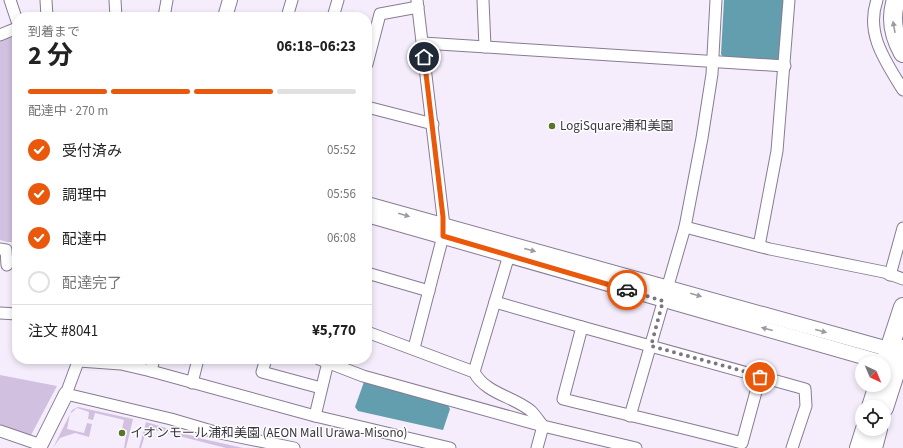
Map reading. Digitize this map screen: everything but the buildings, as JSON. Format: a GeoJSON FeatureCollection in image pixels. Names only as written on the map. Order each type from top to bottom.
{"type":"FeatureCollection","features":[{"type":"Feature","properties":{"kind":"highway"},"geometry":{"type":"LineString","coordinates":[[896,0],[893,20],[895,35],[903,53]]}},
{"type":"Feature","properties":{"kind":"highway"},"geometry":{"type":"LineString","coordinates":[[886,400],[896,358],[903,306]]}},
{"type":"Feature","properties":{"kind":"highway"},"geometry":{"type":"LineString","coordinates":[[859,448],[863,436]]}},
{"type":"Feature","properties":{"kind":"highway"},"geometry":{"type":"LineString","coordinates":[[873,448],[876,436]]}},
{"type":"Feature","properties":{"kind":"street"},"geometry":{"type":"LineString","coordinates":[[10,0],[14,12]]}},
{"type":"Feature","properties":{"kind":"street"},"geometry":{"type":"LineString","coordinates":[[46,0],[47,12]]}},
{"type":"Feature","properties":{"kind":"street"},"geometry":{"type":"LineString","coordinates":[[115,0],[116,12]]}},
{"type":"Feature","properties":{"kind":"street"},"geometry":{"type":"LineString","coordinates":[[165,12],[167,0]]}},
{"type":"Feature","properties":{"kind":"street"},"geometry":{"type":"LineString","coordinates":[[226,12],[230,0]]}},
{"type":"Feature","properties":{"kind":"street"},"geometry":{"type":"LineString","coordinates":[[288,12],[292,0]]}},
{"type":"Feature","properties":{"kind":"street"},"geometry":{"type":"LineString","coordinates":[[334,12],[338,0]]}},
{"type":"Feature","properties":{"kind":"street"},"geometry":{"type":"LineString","coordinates":[[483,0],[485,47]]}},
{"type":"Feature","properties":{"kind":"street"},"geometry":{"type":"LineString","coordinates":[[630,416],[685,227],[702,138],[713,62],[716,0]]}},
{"type":"Feature","properties":{"kind":"street"},"geometry":{"type":"LineString","coordinates":[[759,246],[777,151],[785,66],[789,0]]}},
{"type":"Feature","properties":{"kind":"street"},"geometry":{"type":"LineString","coordinates":[[877,0],[873,17],[878,46],[903,90]]}},
{"type":"Feature","properties":{"kind":"street"},"geometry":{"type":"LineString","coordinates":[[372,45],[380,14],[417,4],[433,124],[444,231],[414,348]]}},
{"type":"Feature","properties":{"kind":"street"},"geometry":{"type":"LineString","coordinates":[[0,36],[12,30]]}},
{"type":"Feature","properties":{"kind":"street"},"geometry":{"type":"LineString","coordinates":[[423,43],[785,66]]}},
{"type":"Feature","properties":{"kind":"street"},"geometry":{"type":"LineString","coordinates":[[372,108],[433,124]]}},
{"type":"Feature","properties":{"kind":"street"},"geometry":{"type":"LineString","coordinates":[[372,206],[509,255],[663,301],[896,358]]}},
{"type":"Feature","properties":{"kind":"street"},"geometry":{"type":"LineString","coordinates":[[372,216],[444,231],[667,287],[896,358]]}},
{"type":"Feature","properties":{"kind":"street"},"geometry":{"type":"LineString","coordinates":[[685,227],[759,246],[890,274],[903,279]]}},
{"type":"Feature","properties":{"kind":"street"},"geometry":{"type":"LineString","coordinates":[[890,274],[903,228]]}},
{"type":"Feature","properties":{"kind":"street"},"geometry":{"type":"LineString","coordinates":[[0,249],[6,250],[7,265]]}},
{"type":"Feature","properties":{"kind":"street"},"geometry":{"type":"LineString","coordinates":[[474,372],[509,255]]}},
{"type":"Feature","properties":{"kind":"street"},"geometry":{"type":"LineString","coordinates":[[372,274],[429,291]]}},
{"type":"Feature","properties":{"kind":"street"},"geometry":{"type":"LineString","coordinates":[[495,302],[805,389],[806,406],[792,448]]}},
{"type":"Feature","properties":{"kind":"street"},"geometry":{"type":"LineString","coordinates":[[0,313],[12,314]]}},
{"type":"Feature","properties":{"kind":"street"},"geometry":{"type":"LineString","coordinates":[[582,327],[563,399],[630,416],[662,422],[742,443],[760,377]]}},
{"type":"Feature","properties":{"kind":"street"},"geometry":{"type":"LineString","coordinates":[[372,334],[414,348],[474,372],[478,380],[488,388],[531,411],[543,426]]}},
{"type":"Feature","properties":{"kind":"street"},"geometry":{"type":"LineString","coordinates":[[0,431],[40,446],[66,394],[77,364]]}},
{"type":"Feature","properties":{"kind":"street"},"geometry":{"type":"LineString","coordinates":[[127,364],[151,372],[316,416],[450,448]]}},
{"type":"Feature","properties":{"kind":"street"},"geometry":{"type":"LineString","coordinates":[[151,372],[153,364]]}},
{"type":"Feature","properties":{"kind":"street"},"geometry":{"type":"LineString","coordinates":[[192,382],[197,364]]}},
{"type":"Feature","properties":{"kind":"street"},"geometry":{"type":"LineString","coordinates":[[264,364],[262,372],[321,388]]}},
{"type":"Feature","properties":{"kind":"street"},"geometry":{"type":"LineString","coordinates":[[316,416],[321,388],[323,364]]}},
{"type":"Feature","properties":{"kind":"street"},"geometry":{"type":"LineString","coordinates":[[331,364],[359,375],[543,426],[636,448]]}},
{"type":"Feature","properties":{"kind":"street"},"geometry":{"type":"LineString","coordinates":[[66,394],[171,419],[215,432],[294,448]]}},
{"type":"Feature","properties":{"kind":"street"},"geometry":{"type":"LineString","coordinates":[[537,448],[543,426]]}},
{"type":"Feature","properties":{"kind":"shaded area"},"geometry":{"type":"Polygon","coordinates":[[[12,37],[12,242],[0,240],[0,42],[12,37]]]}},
{"type":"Feature","properties":{"kind":"shaded area"},"geometry":{"type":"Polygon","coordinates":[[[0,375],[57,386],[30,437],[0,427],[0,375]]]}},
{"type":"Feature","properties":{"kind":"shaded area"},"geometry":{"type":"Polygon","coordinates":[[[78,407],[133,419],[126,448],[124,448],[127,430],[122,429],[124,420],[95,413],[93,420],[88,419],[89,412],[77,408],[70,414],[72,410],[78,407]]]}},
{"type":"Feature","properties":{"kind":"shaded area"},"geometry":{"type":"Polygon","coordinates":[[[70,414],[67,429],[84,433],[87,423],[92,424],[89,437],[75,433],[60,438],[53,448],[70,414]]]}},
{"type":"Feature","properties":{"kind":"shaded area"},"geometry":{"type":"Polygon","coordinates":[[[146,422],[203,439],[243,448],[226,448],[147,428],[141,448],[139,448],[146,422]]]}},
{"type":"Feature","properties":{"kind":"water"},"geometry":{"type":"Polygon","coordinates":[[[724,0],[786,0],[779,62],[724,58],[721,54],[724,0]]]}},
{"type":"Feature","properties":{"kind":"water"},"geometry":{"type":"Polygon","coordinates":[[[364,382],[448,405],[450,409],[443,430],[358,411],[355,407],[364,382]]]}},
{"type":"Feature","properties":{"kind":"way so far"},"geometry":{"type":"LineString","coordinates":[[627,290],[663,301],[651,346],[754,374],[760,377]]}},
{"type":"Feature","properties":{"kind":"place","name":"LogiSquare浦和美園"},"geometry":{"type":"Point","coordinates":[552,126]}},
{"type":"Feature","properties":{"kind":"place","name":"イオンモール浦和美園 (AEON Mall Urawa-Misono)"},"geometry":{"type":"Point","coordinates":[122,433]}},
{"type":"Feature","properties":{"kind":"route"},"geometry":{"type":"LineString","coordinates":[[424,57],[444,226],[443,236],[627,290]]}}]}
